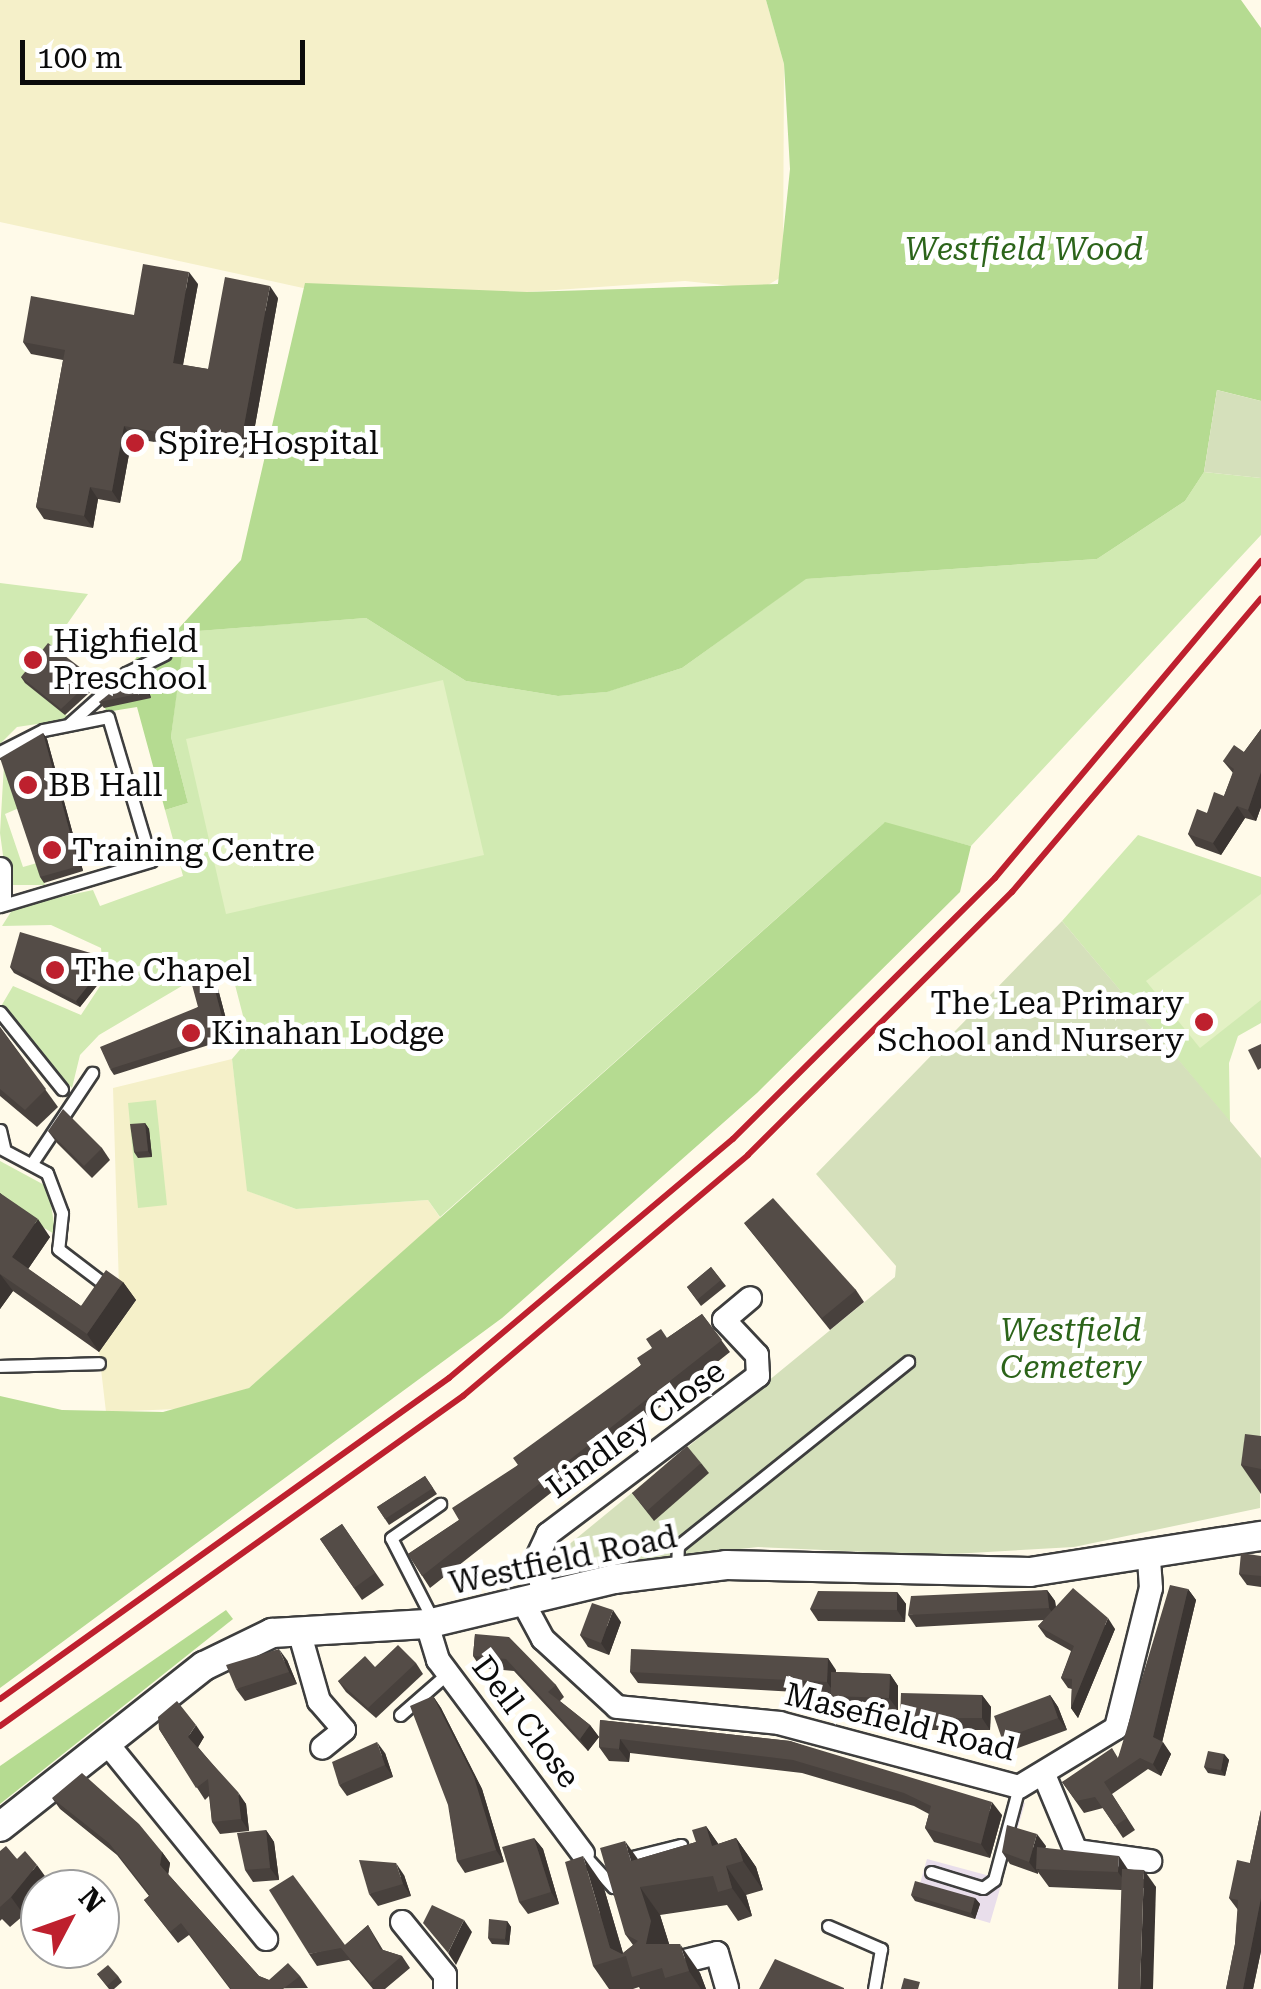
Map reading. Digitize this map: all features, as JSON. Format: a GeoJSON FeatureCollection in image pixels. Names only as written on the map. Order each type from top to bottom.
{"type":"FeatureCollection","features":[{"type":"Feature","properties":{"kind":"street"},"geometry":{"type":"LineString","coordinates":[[0,869],[0,903]]}},
{"type":"Feature","properties":{"kind":"street","name":"Lindley Close"},"geometry":{"type":"LineString","coordinates":[[534,1600],[536,1560],[548,1534],[758,1376],[756,1354],[724,1320],[750,1298]]}},
{"type":"Feature","properties":{"kind":"street","name":"Westfield Road"},"geometry":{"type":"LineString","coordinates":[[0,1827],[220,1655],[299,1630],[430,1623],[677,1571],[982,1575],[1149,1556],[1261,1536]]}},
{"type":"Feature","properties":{"kind":"street","name":"Masefield Road"},"geometry":{"type":"LineString","coordinates":[[534,1600],[543,1639],[617,1707],[779,1723],[1019,1787],[1045,1777],[1118,1722],[1150,1588],[1149,1556]]}},
{"type":"Feature","properties":{"kind":"street","name":"Dell Close"},"geometry":{"type":"LineString","coordinates":[[430,1623],[448,1674],[592,1859]]}},
{"type":"Feature","properties":{"kind":"street"},"geometry":{"type":"LineString","coordinates":[[299,1630],[310,1683],[362,1750]]}},
{"type":"Feature","properties":{"kind":"street"},"geometry":{"type":"LineString","coordinates":[[322,1748],[344,1730]]}},
{"type":"Feature","properties":{"kind":"street"},"geometry":{"type":"LineString","coordinates":[[106,1742],[266,1939]]}},
{"type":"Feature","properties":{"kind":"street"},"geometry":{"type":"LineString","coordinates":[[1045,1777],[1076,1851],[1150,1861]]}},
{"type":"Feature","properties":{"kind":"street"},"geometry":{"type":"LineString","coordinates":[[402,1922],[445,1975],[445,1989]]}},
{"type":"Feature","properties":{"kind":"street"},"geometry":{"type":"LineString","coordinates":[[677,1962],[718,1953],[728,1989]]}},
{"type":"Feature","properties":{"kind":"lane"},"geometry":{"type":"LineString","coordinates":[[70,724],[121,668],[165,654]]}},
{"type":"Feature","properties":{"kind":"lane"},"geometry":{"type":"LineString","coordinates":[[0,752],[70,724],[108,717],[151,861],[0,903]]}},
{"type":"Feature","properties":{"kind":"lane"},"geometry":{"type":"LineString","coordinates":[[0,1012],[62,1089]]}},
{"type":"Feature","properties":{"kind":"lane"},"geometry":{"type":"LineString","coordinates":[[34,1160],[92,1074]]}},
{"type":"Feature","properties":{"kind":"lane"},"geometry":{"type":"LineString","coordinates":[[0,1130],[2,1148],[34,1160],[57,1186],[58,1248],[98,1280]]}},
{"type":"Feature","properties":{"kind":"lane"},"geometry":{"type":"LineString","coordinates":[[677,1571],[678,1546],[908,1362]]}},
{"type":"Feature","properties":{"kind":"lane"},"geometry":{"type":"LineString","coordinates":[[0,1366],[98,1363]]}},
{"type":"Feature","properties":{"kind":"lane"},"geometry":{"type":"LineString","coordinates":[[430,1623],[391,1538],[440,1504]]}},
{"type":"Feature","properties":{"kind":"lane"},"geometry":{"type":"LineString","coordinates":[[400,1715],[448,1674]]}},
{"type":"Feature","properties":{"kind":"lane"},"geometry":{"type":"LineString","coordinates":[[931,1872],[983,1888],[994,1880],[1019,1787]]}},
{"type":"Feature","properties":{"kind":"lane"},"geometry":{"type":"LineString","coordinates":[[616,1897],[592,1859],[680,1845]]}},
{"type":"Feature","properties":{"kind":"lane"},"geometry":{"type":"LineString","coordinates":[[828,1926],[881,1949],[874,1989]]}},
{"type":"Feature","properties":{"kind":"shaded area"},"geometry":{"type":"Polygon","coordinates":[[[0,0],[766,0],[784,64],[783,276],[761,289],[685,281],[527,292],[303,288],[0,222],[0,0]]]}},
{"type":"Feature","properties":{"kind":"shaded area"},"geometry":{"type":"Polygon","coordinates":[[[232,1059],[248,1191],[296,1209],[428,1200],[441,1219],[249,1388],[200,1408],[106,1412],[99,1352],[136,1300],[119,1288],[113,1088],[232,1059]]]}},
{"type":"Feature","properties":{"kind":"shaded area"},"geometry":{"type":"Polygon","coordinates":[[[1009,1799],[1025,1803],[990,1923],[915,1901],[927,1859],[990,1876],[1009,1799]]]}},
{"type":"Feature","properties":{"kind":"green space","name":"Westfield Wood"},"geometry":{"type":"Polygon","coordinates":[[[766,0],[1241,0],[1261,28],[1261,401],[1217,390],[1204,472],[1185,501],[1097,559],[806,579],[682,668],[607,692],[558,696],[466,681],[366,618],[185,632],[171,737],[188,803],[165,810],[137,707],[106,712],[103,698],[150,641],[170,638],[241,560],[305,283],[527,292],[778,284],[790,169],[784,64],[766,0]]]}},
{"type":"Feature","properties":{"kind":"green space"},"geometry":{"type":"Polygon","coordinates":[[[1217,390],[1261,401],[1261,478],[1204,472],[1217,390]]]}},
{"type":"Feature","properties":{"kind":"green space"},"geometry":{"type":"Polygon","coordinates":[[[1204,472],[1261,478],[1261,535],[971,846],[884,823],[440,1217],[428,1200],[296,1209],[247,1191],[232,1059],[249,1039],[233,977],[192,980],[99,1035],[80,1055],[72,1088],[0,1008],[13,986],[81,1015],[104,980],[101,948],[51,925],[2,926],[14,907],[93,890],[100,906],[183,876],[165,810],[188,803],[171,737],[184,632],[366,618],[466,681],[558,696],[606,692],[682,668],[805,579],[1097,559],[1185,501],[1204,472]]]}},
{"type":"Feature","properties":{"kind":"green space","name":"Highfield Preschool"},"geometry":{"type":"Polygon","coordinates":[[[0,583],[88,594],[26,683],[71,719],[17,727],[0,744],[0,583]]]}},
{"type":"Feature","properties":{"kind":"green space"},"geometry":{"type":"Polygon","coordinates":[[[443,680],[484,855],[226,914],[186,739],[443,680]]]}},
{"type":"Feature","properties":{"kind":"green space"},"geometry":{"type":"Polygon","coordinates":[[[4,764],[19,808],[5,814],[23,867],[37,863],[45,885],[7,885],[0,833],[4,764]]]}},
{"type":"Feature","properties":{"kind":"green space"},"geometry":{"type":"Polygon","coordinates":[[[885,822],[971,846],[960,892],[757,1093],[502,1318],[0,1688],[0,1396],[62,1410],[163,1412],[249,1388],[885,822]]]}},
{"type":"Feature","properties":{"kind":"green space","name":"The Lea Primary School and Nursery"},"geometry":{"type":"Polygon","coordinates":[[[1138,835],[1261,877],[1261,1023],[1238,1036],[1229,1063],[1230,1122],[1062,921],[1138,835]]]}},
{"type":"Feature","properties":{"kind":"green space"},"geometry":{"type":"Polygon","coordinates":[[[1261,894],[1261,1000],[1200,1048],[1146,981],[1261,894]]]}},
{"type":"Feature","properties":{"kind":"green space","name":"Westfield Cemetery"},"geometry":{"type":"Polygon","coordinates":[[[1062,921],[1261,1158],[1260,1508],[1074,1547],[935,1555],[758,1547],[570,1568],[561,1551],[895,1277],[896,1266],[816,1174],[1062,921]]]}},
{"type":"Feature","properties":{"kind":"green space"},"geometry":{"type":"Polygon","coordinates":[[[156,1100],[167,1205],[138,1208],[128,1103],[156,1100]]]}},
{"type":"Feature","properties":{"kind":"green space"},"geometry":{"type":"Polygon","coordinates":[[[0,1161],[48,1187],[56,1235],[0,1202],[0,1161]]]}},
{"type":"Feature","properties":{"kind":"green space"},"geometry":{"type":"Polygon","coordinates":[[[226,1610],[233,1619],[0,1804],[0,1766],[226,1610]]]}},
{"type":"Feature","properties":{"kind":"building","name":"Spire Hospital"},"geometry":{"type":"Polygon","coordinates":[[[143,264],[189,272],[173,363],[208,369],[225,277],[270,286],[240,447],[124,426],[112,491],[90,487],[84,516],[36,507],[65,350],[23,342],[31,296],[134,315],[143,264]]]}},
{"type":"Feature","properties":{"kind":"building"},"geometry":{"type":"Polygon","coordinates":[[[48,643],[94,678],[61,709],[21,677],[48,643]]]}},
{"type":"Feature","properties":{"kind":"building"},"geometry":{"type":"Polygon","coordinates":[[[140,669],[147,692],[99,702],[140,669]]]}},
{"type":"Feature","properties":{"kind":"building"},"geometry":{"type":"Polygon","coordinates":[[[1261,729],[1261,772],[1248,810],[1237,806],[1213,843],[1188,834],[1197,809],[1207,813],[1214,792],[1224,796],[1234,769],[1223,761],[1234,745],[1244,752],[1261,729]]]}},
{"type":"Feature","properties":{"kind":"building"},"geometry":{"type":"Polygon","coordinates":[[[43,733],[79,866],[40,877],[0,758],[43,733]]]}},
{"type":"Feature","properties":{"kind":"building","name":"The Chapel"},"geometry":{"type":"Polygon","coordinates":[[[20,932],[94,954],[95,977],[76,1001],[10,967],[20,932]]]}},
{"type":"Feature","properties":{"kind":"building","name":"Kinahan Lodge"},"geometry":{"type":"Polygon","coordinates":[[[212,979],[226,1032],[110,1069],[100,1047],[198,1007],[192,985],[212,979]]]}},
{"type":"Feature","properties":{"kind":"building"},"geometry":{"type":"Polygon","coordinates":[[[0,1027],[46,1089],[25,1110],[0,1089],[0,1027]]]}},
{"type":"Feature","properties":{"kind":"building"},"geometry":{"type":"Polygon","coordinates":[[[1261,1044],[1261,1068],[1258,1070],[1248,1050],[1261,1044]]]}},
{"type":"Feature","properties":{"kind":"building"},"geometry":{"type":"Polygon","coordinates":[[[63,1109],[102,1148],[84,1166],[48,1131],[63,1109]]]}},
{"type":"Feature","properties":{"kind":"building"},"geometry":{"type":"Polygon","coordinates":[[[145,1123],[148,1151],[134,1152],[130,1124],[145,1123]]]}},
{"type":"Feature","properties":{"kind":"building"},"geometry":{"type":"Polygon","coordinates":[[[0,1193],[38,1219],[12,1257],[81,1306],[106,1270],[123,1282],[87,1334],[0,1274],[0,1193]]]}},
{"type":"Feature","properties":{"kind":"building"},"geometry":{"type":"Polygon","coordinates":[[[773,1198],[856,1290],[822,1318],[744,1223],[773,1198]]]}},
{"type":"Feature","properties":{"kind":"building"},"geometry":{"type":"Polygon","coordinates":[[[711,1267],[721,1280],[697,1300],[687,1287],[711,1267]]]}},
{"type":"Feature","properties":{"kind":"building"},"geometry":{"type":"Polygon","coordinates":[[[702,1314],[722,1340],[422,1576],[408,1554],[459,1520],[452,1508],[518,1465],[513,1458],[641,1365],[637,1358],[652,1348],[646,1339],[661,1329],[667,1338],[702,1314]]]}},
{"type":"Feature","properties":{"kind":"building"},"geometry":{"type":"Polygon","coordinates":[[[1245,1434],[1261,1436],[1261,1469],[1241,1465],[1245,1434]]]}},
{"type":"Feature","properties":{"kind":"building"},"geometry":{"type":"Polygon","coordinates":[[[687,1446],[701,1463],[647,1511],[632,1493],[687,1446]]]}},
{"type":"Feature","properties":{"kind":"building"},"geometry":{"type":"Polygon","coordinates":[[[425,1476],[433,1488],[385,1519],[377,1507],[425,1476]]]}},
{"type":"Feature","properties":{"kind":"building"},"geometry":{"type":"Polygon","coordinates":[[[342,1524],[375,1573],[354,1588],[320,1539],[342,1524]]]}},
{"type":"Feature","properties":{"kind":"building"},"geometry":{"type":"Polygon","coordinates":[[[1241,1553],[1261,1556],[1261,1576],[1239,1574],[1241,1553]]]}},
{"type":"Feature","properties":{"kind":"building"},"geometry":{"type":"Polygon","coordinates":[[[1170,1585],[1188,1589],[1153,1737],[1163,1742],[1153,1764],[1140,1758],[1104,1782],[1127,1818],[1115,1826],[1095,1797],[1076,1801],[1062,1782],[1112,1748],[1118,1758],[1170,1585]]]}},
{"type":"Feature","properties":{"kind":"building"},"geometry":{"type":"Polygon","coordinates":[[[1073,1588],[1108,1618],[1071,1708],[1072,1679],[1061,1678],[1074,1646],[1038,1626],[1073,1588]]]}},
{"type":"Feature","properties":{"kind":"building"},"geometry":{"type":"Polygon","coordinates":[[[1047,1590],[1049,1608],[908,1615],[911,1596],[1047,1590]]]}},
{"type":"Feature","properties":{"kind":"building"},"geometry":{"type":"Polygon","coordinates":[[[818,1591],[897,1592],[897,1610],[810,1609],[818,1591]]]}},
{"type":"Feature","properties":{"kind":"building"},"geometry":{"type":"Polygon","coordinates":[[[592,1603],[613,1610],[601,1643],[580,1635],[592,1603]]]}},
{"type":"Feature","properties":{"kind":"building"},"geometry":{"type":"Polygon","coordinates":[[[475,1634],[509,1637],[556,1685],[548,1692],[590,1725],[580,1739],[506,1659],[473,1656],[475,1634]]]}},
{"type":"Feature","properties":{"kind":"building"},"geometry":{"type":"Polygon","coordinates":[[[398,1645],[416,1663],[368,1708],[338,1681],[365,1656],[375,1667],[398,1645]]]}},
{"type":"Feature","properties":{"kind":"building"},"geometry":{"type":"Polygon","coordinates":[[[279,1649],[289,1672],[236,1689],[226,1665],[279,1649]]]}},
{"type":"Feature","properties":{"kind":"building"},"geometry":{"type":"Polygon","coordinates":[[[631,1649],[828,1658],[827,1682],[630,1672],[631,1649]]]}},
{"type":"Feature","properties":{"kind":"building"},"geometry":{"type":"Polygon","coordinates":[[[831,1672],[890,1674],[889,1698],[831,1696],[831,1672]]]}},
{"type":"Feature","properties":{"kind":"building"},"geometry":{"type":"Polygon","coordinates":[[[901,1693],[982,1695],[982,1718],[900,1718],[901,1693]]]}},
{"type":"Feature","properties":{"kind":"building"},"geometry":{"type":"Polygon","coordinates":[[[1050,1695],[1058,1718],[1002,1739],[994,1716],[1050,1695]]]}},
{"type":"Feature","properties":{"kind":"building"},"geometry":{"type":"Polygon","coordinates":[[[433,1696],[474,1777],[496,1850],[457,1861],[448,1805],[410,1706],[433,1696]]]}},
{"type":"Feature","properties":{"kind":"building"},"geometry":{"type":"Polygon","coordinates":[[[177,1701],[196,1725],[188,1737],[238,1792],[241,1819],[212,1822],[208,1779],[196,1788],[159,1729],[158,1717],[177,1701]]]}},
{"type":"Feature","properties":{"kind":"building"},"geometry":{"type":"Polygon","coordinates":[[[600,1720],[790,1741],[992,1802],[981,1844],[925,1828],[931,1806],[904,1793],[793,1760],[620,1739],[619,1749],[599,1747],[600,1720]]]}},
{"type":"Feature","properties":{"kind":"building"},"geometry":{"type":"Polygon","coordinates":[[[377,1742],[385,1765],[339,1785],[332,1762],[377,1742]]]}},
{"type":"Feature","properties":{"kind":"building"},"geometry":{"type":"Polygon","coordinates":[[[1208,1751],[1224,1754],[1221,1770],[1204,1767],[1208,1751]]]}},
{"type":"Feature","properties":{"kind":"building"},"geometry":{"type":"Polygon","coordinates":[[[82,1773],[139,1824],[162,1852],[160,1865],[259,1976],[269,1980],[288,1963],[300,1976],[283,1989],[231,1989],[181,1923],[170,1932],[144,1900],[150,1895],[109,1843],[52,1798],[82,1773]]]}},
{"type":"Feature","properties":{"kind":"building"},"geometry":{"type":"Polygon","coordinates":[[[1261,1810],[1261,1898],[1243,1989],[1226,1989],[1238,1900],[1229,1898],[1237,1860],[1250,1863],[1261,1810]]]}},
{"type":"Feature","properties":{"kind":"building"},"geometry":{"type":"Polygon","coordinates":[[[1007,1825],[1037,1834],[1029,1862],[1002,1852],[1007,1825]]]}},
{"type":"Feature","properties":{"kind":"building"},"geometry":{"type":"Polygon","coordinates":[[[706,1826],[712,1846],[736,1838],[743,1861],[726,1866],[732,1888],[718,1892],[713,1876],[640,1887],[651,1921],[646,1944],[680,1944],[689,1971],[665,1978],[662,1968],[632,1977],[626,1956],[593,1966],[565,1862],[583,1856],[610,1948],[622,1954],[638,1941],[625,1934],[600,1848],[625,1841],[631,1861],[696,1842],[692,1830],[706,1826]]]}},
{"type":"Feature","properties":{"kind":"building"},"geometry":{"type":"Polygon","coordinates":[[[266,1830],[270,1868],[245,1870],[237,1833],[266,1830]]]}},
{"type":"Feature","properties":{"kind":"building"},"geometry":{"type":"Polygon","coordinates":[[[534,1838],[551,1892],[519,1902],[502,1847],[534,1838]]]}},
{"type":"Feature","properties":{"kind":"building"},"geometry":{"type":"Polygon","coordinates":[[[6,1846],[17,1859],[25,1851],[37,1865],[34,1869],[20,1869],[20,1886],[0,1907],[0,1851],[6,1846]]]}},
{"type":"Feature","properties":{"kind":"building"},"geometry":{"type":"Polygon","coordinates":[[[1037,1847],[1119,1856],[1118,1872],[1036,1869],[1037,1847]]]}},
{"type":"Feature","properties":{"kind":"building"},"geometry":{"type":"Polygon","coordinates":[[[359,1860],[396,1863],[403,1884],[369,1894],[359,1860]]]}},
{"type":"Feature","properties":{"kind":"building"},"geometry":{"type":"Polygon","coordinates":[[[1122,1869],[1144,1870],[1140,1989],[1118,1989],[1122,1869]]]}},
{"type":"Feature","properties":{"kind":"building"},"geometry":{"type":"Polygon","coordinates":[[[293,1875],[345,1945],[368,1925],[380,1949],[402,1956],[370,1983],[341,1948],[309,1954],[269,1890],[293,1875]]]}},
{"type":"Feature","properties":{"kind":"building"},"geometry":{"type":"Polygon","coordinates":[[[915,1881],[975,1898],[971,1913],[911,1895],[915,1881]]]}},
{"type":"Feature","properties":{"kind":"building"},"geometry":{"type":"Polygon","coordinates":[[[432,1905],[464,1920],[448,1953],[423,1923],[432,1905]]]}},
{"type":"Feature","properties":{"kind":"building"},"geometry":{"type":"Polygon","coordinates":[[[489,1919],[507,1921],[505,1939],[488,1938],[489,1919]]]}},
{"type":"Feature","properties":{"kind":"building"},"geometry":{"type":"Polygon","coordinates":[[[775,1959],[844,1988],[844,1989],[759,1989],[775,1959]]]}},
{"type":"Feature","properties":{"kind":"building"},"geometry":{"type":"Polygon","coordinates":[[[112,1969],[118,1976],[107,1986],[97,1974],[112,1969]]]}},
{"type":"Feature","properties":{"kind":"building"},"geometry":{"type":"Polygon","coordinates":[[[904,1978],[920,1982],[918,1989],[901,1989],[904,1978]]]}},
{"type":"Feature","properties":{"kind":"railway"},"geometry":{"type":"LineString","coordinates":[[0,1699],[449,1378],[733,1139],[995,878],[1261,561]]}},
{"type":"Feature","properties":{"kind":"railway"},"geometry":{"type":"LineString","coordinates":[[0,1726],[463,1396],[748,1155],[1012,892],[1261,598]]}},
{"type":"Feature","properties":{"kind":"place","name":"Spire Hospital"},"geometry":{"type":"Point","coordinates":[135,443]}},
{"type":"Feature","properties":{"kind":"place","name":"Highfield Preschool"},"geometry":{"type":"Point","coordinates":[33,660]}},
{"type":"Feature","properties":{"kind":"place","name":"BB Hall"},"geometry":{"type":"Point","coordinates":[28,785]}},
{"type":"Feature","properties":{"kind":"place","name":"Training Centre"},"geometry":{"type":"Point","coordinates":[52,850]}},
{"type":"Feature","properties":{"kind":"place","name":"The Chapel"},"geometry":{"type":"Point","coordinates":[55,970]}},
{"type":"Feature","properties":{"kind":"place","name":"The Lea Primary School and Nursery"},"geometry":{"type":"Point","coordinates":[1204,1022]}},
{"type":"Feature","properties":{"kind":"place","name":"Kinahan Lodge"},"geometry":{"type":"Point","coordinates":[191,1033]}}]}
